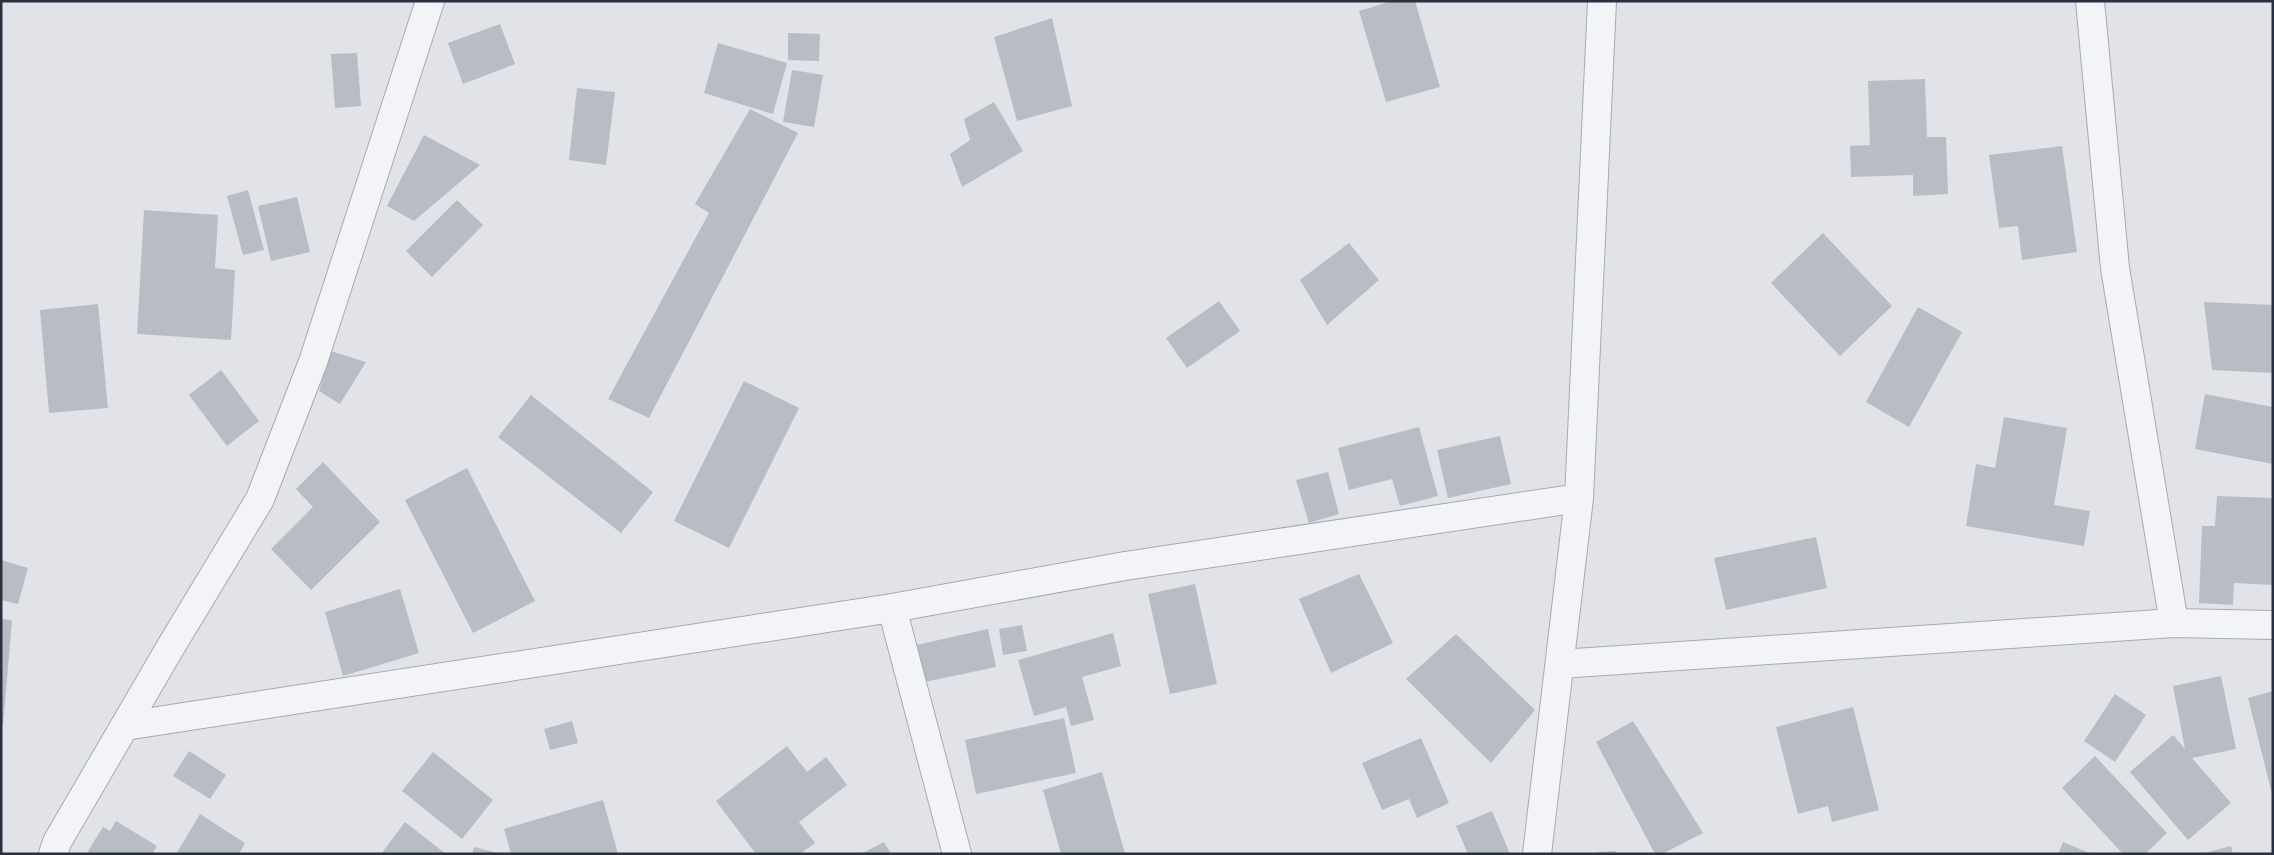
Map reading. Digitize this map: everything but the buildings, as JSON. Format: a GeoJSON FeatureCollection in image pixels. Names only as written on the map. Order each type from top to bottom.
{"type":"FeatureCollection","features":[{"type":"Feature","properties":{"kind":"street"},"geometry":{"type":"LineString","coordinates":[[53,854],[57,842],[260,499],[313,362],[430,1]]}},
{"type":"Feature","properties":{"kind":"street"},"geometry":{"type":"LineString","coordinates":[[1537,854],[1580,498],[1602,1]]}},
{"type":"Feature","properties":{"kind":"street"},"geometry":{"type":"LineString","coordinates":[[2090,1],[2116,268],[2174,623]]}},
{"type":"Feature","properties":{"kind":"street"},"geometry":{"type":"LineString","coordinates":[[125,726],[892,608],[1125,566],[1580,498]]}},
{"type":"Feature","properties":{"kind":"street"},"geometry":{"type":"LineString","coordinates":[[892,608],[957,854]]}},
{"type":"Feature","properties":{"kind":"street"},"geometry":{"type":"LineString","coordinates":[[1560,664],[2174,623],[2273,625]]}}]}
